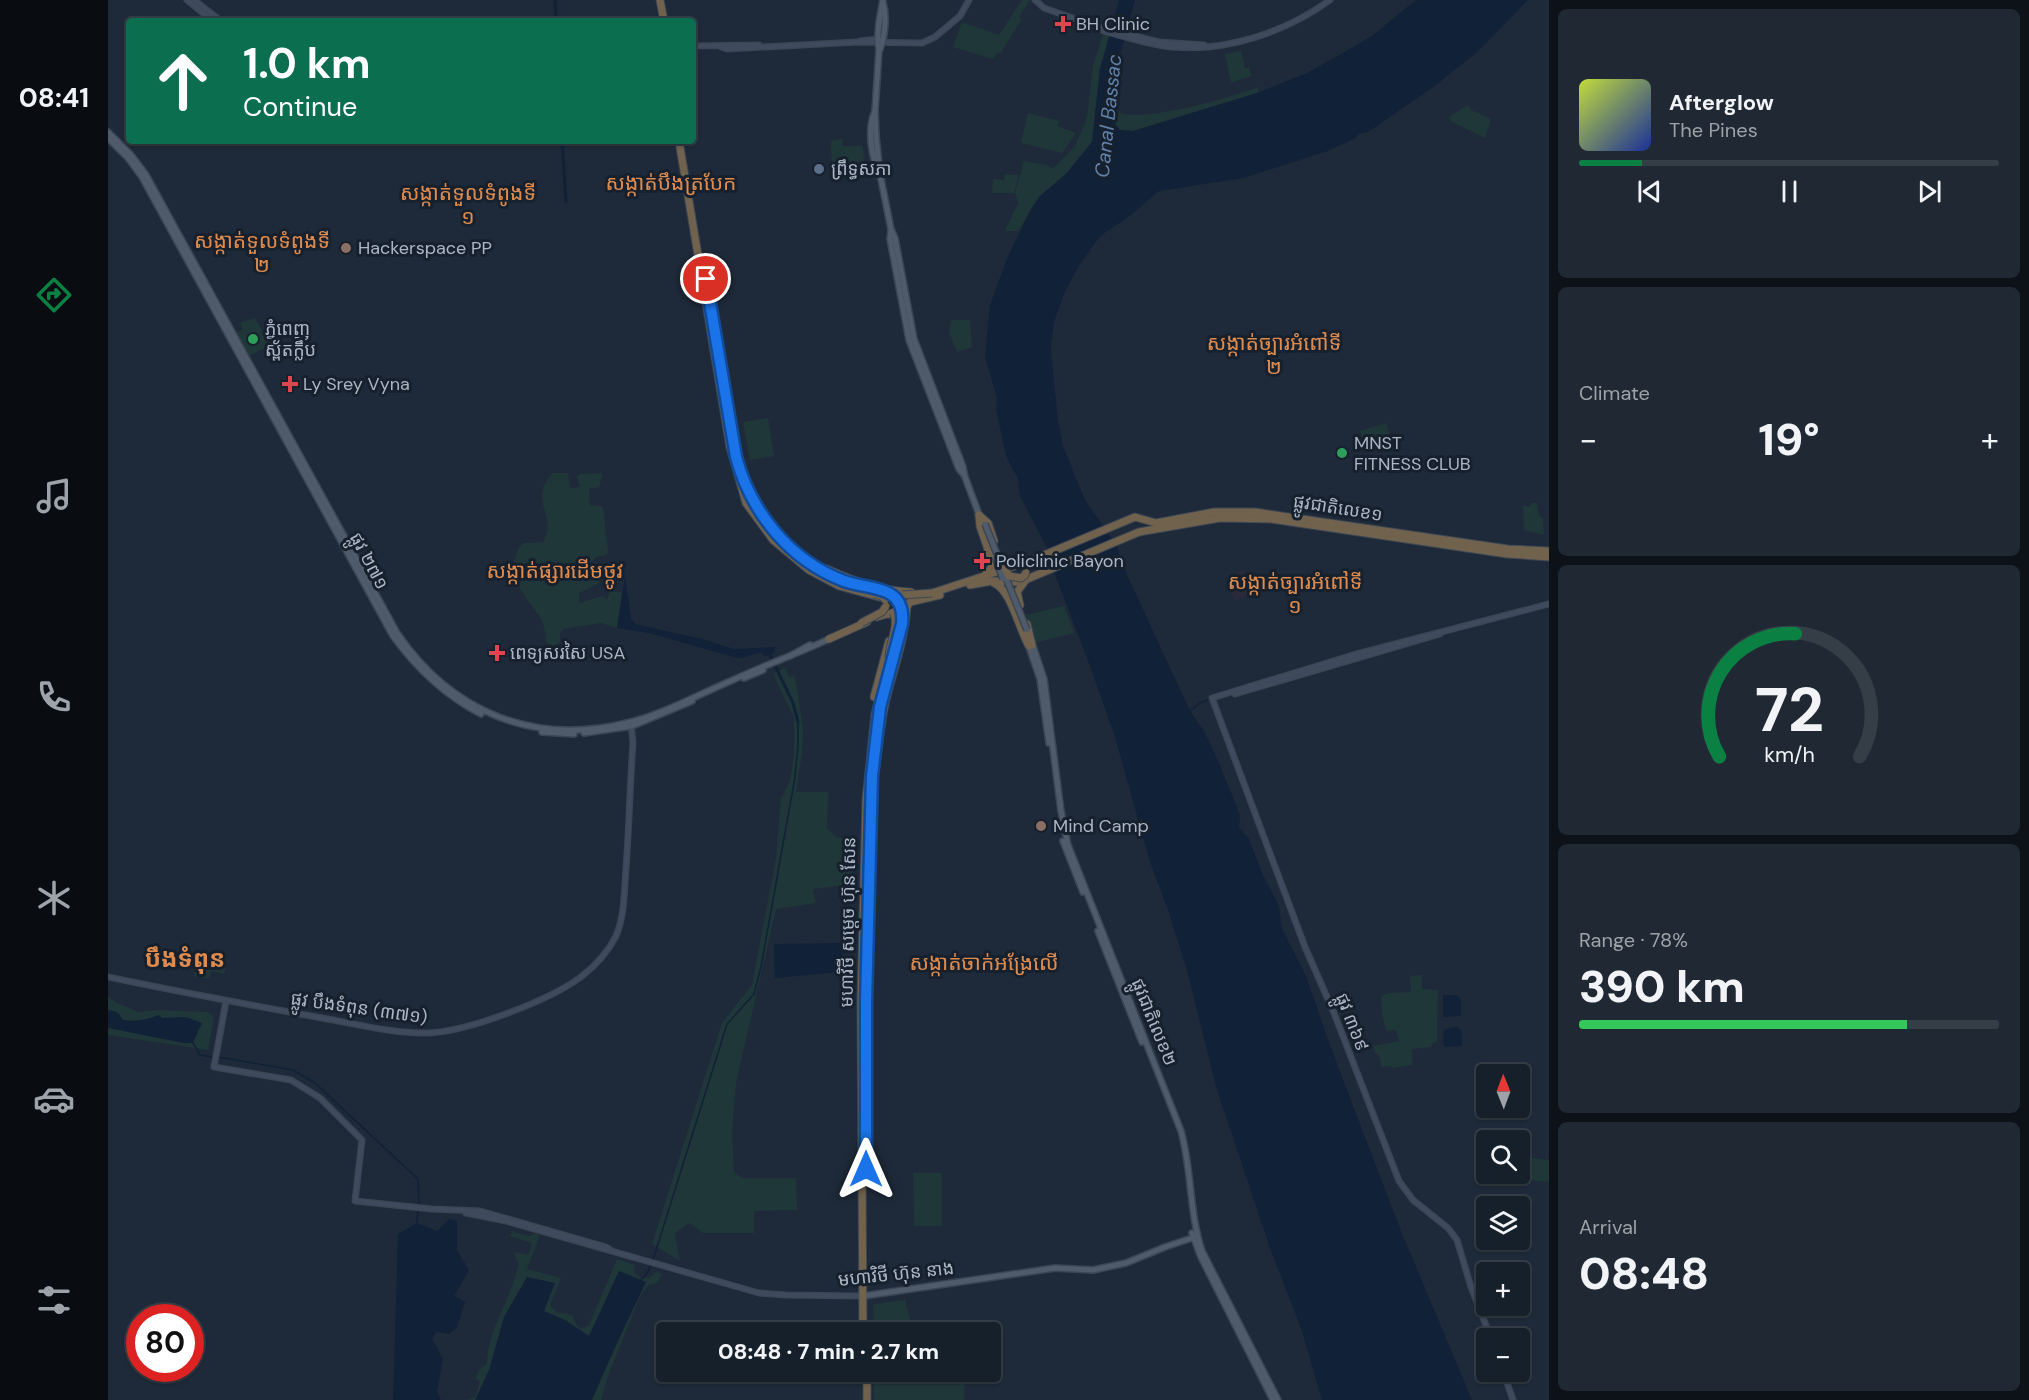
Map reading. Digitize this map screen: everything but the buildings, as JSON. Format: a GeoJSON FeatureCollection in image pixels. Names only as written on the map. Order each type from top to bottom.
{"type":"FeatureCollection","features":[{"type":"Feature","properties":{"kind":"highway"},"geometry":{"type":"LineString","coordinates":[[658,3],[659,18]]}},
{"type":"Feature","properties":{"kind":"highway"},"geometry":{"type":"LineString","coordinates":[[658,3],[663,18]]}},
{"type":"Feature","properties":{"kind":"highway"},"geometry":{"type":"LineString","coordinates":[[682,144],[742,485],[771,527],[795,554],[824,573],[855,585],[888,593],[897,600],[902,610],[902,620],[878,700],[871,765]]}},
{"type":"Feature","properties":{"kind":"highway"},"geometry":{"type":"LineString","coordinates":[[742,485],[780,534],[835,582],[880,595],[884,603],[882,612],[832,636]]}},
{"type":"Feature","properties":{"kind":"highway","name":"ផ្លូវជាតិលេខ១"},"geometry":{"type":"LineString","coordinates":[[1126,520],[1138,517],[1156,523],[1214,512],[1255,512],[1508,549],[1549,551]]}},
{"type":"Feature","properties":{"kind":"highway"},"geometry":{"type":"LineString","coordinates":[[980,515],[988,523],[996,556],[1009,576],[1021,578],[1027,575]]}},
{"type":"Feature","properties":{"kind":"highway","name":"ផ្លូវជាតិលេខ១"},"geometry":{"type":"LineString","coordinates":[[1027,575],[1041,574],[1139,532],[1215,518],[1251,518],[1507,554],[1549,557]]}},
{"type":"Feature","properties":{"kind":"highway"},"geometry":{"type":"LineString","coordinates":[[832,636],[881,611],[889,595],[902,599],[933,594],[982,580],[1126,520],[1137,519],[1143,523],[1143,528],[1139,532]]}},
{"type":"Feature","properties":{"kind":"highway"},"geometry":{"type":"LineString","coordinates":[[996,556],[1010,563],[1022,563]]}},
{"type":"Feature","properties":{"kind":"highway"},"geometry":{"type":"LineString","coordinates":[[982,580],[992,567],[996,556]]}},
{"type":"Feature","properties":{"kind":"highway"},"geometry":{"type":"LineString","coordinates":[[824,573],[838,574],[910,602],[1019,567],[1024,568],[1027,575]]}},
{"type":"Feature","properties":{"kind":"highway"},"geometry":{"type":"LineString","coordinates":[[824,573],[834,584],[879,597],[896,620],[889,647],[890,658],[883,715],[871,765]]}},
{"type":"Feature","properties":{"kind":"highway"},"geometry":{"type":"LineString","coordinates":[[824,573],[902,599],[927,591],[968,584]]}},
{"type":"Feature","properties":{"kind":"highway"},"geometry":{"type":"LineString","coordinates":[[834,584],[838,574]]}},
{"type":"Feature","properties":{"kind":"highway"},"geometry":{"type":"LineString","coordinates":[[982,580],[1016,583],[1027,575]]}},
{"type":"Feature","properties":{"kind":"highway"},"geometry":{"type":"LineString","coordinates":[[1027,575],[1016,594],[1030,631],[1031,645]]}},
{"type":"Feature","properties":{"kind":"highway"},"geometry":{"type":"LineString","coordinates":[[982,580],[994,583],[1005,591],[1022,634],[1031,645]]}},
{"type":"Feature","properties":{"kind":"highway"},"geometry":{"type":"LineString","coordinates":[[832,636],[882,615],[900,612],[902,599]]}},
{"type":"Feature","properties":{"kind":"highway"},"geometry":{"type":"LineString","coordinates":[[890,658],[904,625],[902,599]]}},
{"type":"Feature","properties":{"kind":"highway","name":"មហាវិថី សម្តេច ហ៊ុន សែន"},"geometry":{"type":"LineString","coordinates":[[865,1322],[861,1002],[871,765]]}},
{"type":"Feature","properties":{"kind":"highway"},"geometry":{"type":"LineString","coordinates":[[864,1400],[865,1382]]}},
{"type":"Feature","properties":{"kind":"main road"},"geometry":{"type":"LineString","coordinates":[[190,0],[210,18]]}},
{"type":"Feature","properties":{"kind":"main road"},"geometry":{"type":"LineString","coordinates":[[190,0],[217,18]]}},
{"type":"Feature","properties":{"kind":"main road"},"geometry":{"type":"LineString","coordinates":[[696,48],[880,41],[918,44],[929,41],[960,16],[969,0]]}},
{"type":"Feature","properties":{"kind":"main road"},"geometry":{"type":"LineString","coordinates":[[1035,0],[1044,8],[1132,37],[1163,43],[1206,46],[1246,40],[1270,33],[1304,17],[1330,0]]}},
{"type":"Feature","properties":{"kind":"main road"},"geometry":{"type":"LineString","coordinates":[[883,2],[880,10],[880,41],[871,137],[891,230],[890,239],[909,338],[1025,631]]}},
{"type":"Feature","properties":{"kind":"main road","name":"ផ្លូវ ២៧១"},"geometry":{"type":"LineString","coordinates":[[108,132],[131,155],[147,176],[386,615],[410,652],[424,668],[471,704],[519,724],[552,730],[570,730],[631,724]]}},
{"type":"Feature","properties":{"kind":"main road","name":"ផ្លូវ ២៧១"},"geometry":{"type":"LineString","coordinates":[[108,138],[128,158],[142,177],[393,636],[420,671],[459,701],[480,714],[536,731],[561,734],[601,731],[631,724],[762,671],[832,636]]}},
{"type":"Feature","properties":{"kind":"main road"},"geometry":{"type":"LineString","coordinates":[[984,524],[1025,631]]}},
{"type":"Feature","properties":{"kind":"main road","name":"ផ្លូវ ៣៦៩"},"geometry":{"type":"LineString","coordinates":[[1487,1328],[1471,1287],[1457,1240],[1449,1230],[1413,1200],[1399,1181],[1334,1013],[1305,947],[1212,699],[1390,645],[1549,604]]}},
{"type":"Feature","properties":{"kind":"main road","name":"ផ្លូវជាតិលេខ២"},"geometry":{"type":"LineString","coordinates":[[1025,631],[1044,679],[1065,846],[1173,1116],[1181,1148],[1200,1257],[1276,1400]]}},
{"type":"Feature","properties":{"kind":"main road","name":"ផ្លូវ បឹងទំពុន (៣៧១)"},"geometry":{"type":"LineString","coordinates":[[108,977],[390,1030],[437,1032],[477,1023],[521,1006],[578,978],[594,965],[615,936],[622,916],[630,801],[631,724]]}},
{"type":"Feature","properties":{"kind":"main road","name":"មហាវិថី ហ៊ុន នាង"},"geometry":{"type":"LineString","coordinates":[[226,1001],[214,1067],[291,1080],[320,1098],[362,1140],[355,1201],[459,1211],[606,1247],[612,1251],[759,1293],[786,1295],[865,1296],[1055,1268],[1093,1270],[1131,1261],[1195,1237]]}},
{"type":"Feature","properties":{"kind":"main road"},"geometry":{"type":"LineString","coordinates":[[1507,1382],[1513,1400]]}},
{"type":"Feature","properties":{"kind":"shaded area"},"geometry":{"type":"Polygon","coordinates":[[[1244,570],[1253,593],[1236,600],[1227,577],[1244,570]]]}},
{"type":"Feature","properties":{"kind":"green space"},"geometry":{"type":"Polygon","coordinates":[[[1022,0],[1030,0],[1019,17],[1022,19],[1000,54],[997,53],[993,59],[953,47],[962,22],[999,35],[1022,0]]]}},
{"type":"Feature","properties":{"kind":"green space"},"geometry":{"type":"Polygon","coordinates":[[[1103,34],[1110,36],[1100,69],[1092,142],[1066,174],[1040,196],[1018,231],[1005,231],[1018,203],[1015,193],[1024,161],[1047,165],[1053,169],[1075,146],[1087,118],[1093,66],[1103,34]]]}},
{"type":"Feature","properties":{"kind":"green space"},"geometry":{"type":"Polygon","coordinates":[[[1241,51],[1245,68],[1249,68],[1251,76],[1231,83],[1225,54],[1241,51]]]}},
{"type":"Feature","properties":{"kind":"green space"},"geometry":{"type":"Polygon","coordinates":[[[1259,87],[1257,93],[1133,131],[1120,130],[1112,120],[1112,104],[1120,113],[1150,114],[1210,102],[1259,87]]]}},
{"type":"Feature","properties":{"kind":"green space"},"geometry":{"type":"Polygon","coordinates":[[[1468,105],[1471,110],[1491,119],[1485,138],[1452,122],[1449,117],[1468,105]]]}},
{"type":"Feature","properties":{"kind":"green space"},"geometry":{"type":"Polygon","coordinates":[[[1028,113],[1059,121],[1057,126],[1076,133],[1062,153],[1021,143],[1028,113]]]}},
{"type":"Feature","properties":{"kind":"green space"},"geometry":{"type":"Polygon","coordinates":[[[843,139],[843,146],[863,146],[864,163],[840,163],[839,166],[832,166],[831,142],[843,139]]]}},
{"type":"Feature","properties":{"kind":"green space"},"geometry":{"type":"Polygon","coordinates":[[[1005,174],[1019,175],[1014,193],[992,193],[993,179],[1004,180],[1005,174]]]}},
{"type":"Feature","properties":{"kind":"green space","name":"ភ្នំពេញ ស្ព័តក្លឹប"},"geometry":{"type":"Polygon","coordinates":[[[255,318],[270,345],[249,356],[236,333],[243,329],[240,323],[255,318]]]}},
{"type":"Feature","properties":{"kind":"green space"},"geometry":{"type":"Polygon","coordinates":[[[951,320],[970,320],[972,347],[957,352],[949,332],[951,320]]]}},
{"type":"Feature","properties":{"kind":"green space"},"geometry":{"type":"Polygon","coordinates":[[[768,418],[774,456],[750,460],[743,422],[768,418]]]}},
{"type":"Feature","properties":{"kind":"green space"},"geometry":{"type":"Polygon","coordinates":[[[1386,423],[1392,442],[1366,450],[1360,431],[1386,423]]]}},
{"type":"Feature","properties":{"kind":"green space"},"geometry":{"type":"Polygon","coordinates":[[[553,473],[568,473],[570,488],[580,487],[577,477],[580,474],[603,473],[599,487],[589,489],[590,505],[603,508],[608,552],[607,555],[596,557],[589,564],[589,570],[599,570],[599,583],[579,593],[579,603],[603,596],[607,600],[610,591],[622,592],[617,628],[601,623],[563,629],[560,633],[560,642],[553,647],[546,642],[541,619],[517,581],[514,564],[522,544],[543,542],[547,533],[548,524],[542,492],[545,483],[553,473]]]}},
{"type":"Feature","properties":{"kind":"green space"},"geometry":{"type":"Polygon","coordinates":[[[1531,503],[1537,503],[1539,516],[1543,518],[1544,535],[1524,530],[1523,506],[1531,506],[1531,503]]]}},
{"type":"Feature","properties":{"kind":"green space"},"geometry":{"type":"Polygon","coordinates":[[[1064,606],[1074,633],[1034,643],[1026,615],[1064,606]]]}},
{"type":"Feature","properties":{"kind":"green space"},"geometry":{"type":"Polygon","coordinates":[[[785,668],[789,677],[795,676],[803,729],[796,792],[828,792],[827,828],[836,837],[848,839],[853,884],[813,889],[816,903],[776,909],[736,1083],[732,1133],[734,1172],[742,1178],[796,1178],[797,1210],[754,1211],[754,1233],[703,1233],[689,1223],[675,1233],[680,1261],[652,1244],[722,1023],[752,985],[776,858],[781,798],[790,781],[794,756],[794,718],[774,673],[785,668]]]}},
{"type":"Feature","properties":{"kind":"green space"},"geometry":{"type":"Polygon","coordinates":[[[199,953],[227,959],[224,974],[211,971],[209,979],[194,976],[199,953]]]}},
{"type":"Feature","properties":{"kind":"green space"},"geometry":{"type":"Polygon","coordinates":[[[1422,975],[1422,989],[1438,990],[1437,1042],[1431,1044],[1432,1047],[1412,1049],[1412,1065],[1382,1067],[1379,1055],[1375,1053],[1373,1046],[1399,1041],[1396,1030],[1386,1031],[1381,996],[1389,993],[1411,992],[1410,976],[1422,975]]]}},
{"type":"Feature","properties":{"kind":"green space"},"geometry":{"type":"Polygon","coordinates":[[[108,997],[138,1012],[158,1010],[208,1012],[214,1017],[208,1050],[108,1035],[108,997]]]}},
{"type":"Feature","properties":{"kind":"green space"},"geometry":{"type":"Polygon","coordinates":[[[1530,1158],[1549,1160],[1549,1182],[1530,1180],[1530,1158]]]}},
{"type":"Feature","properties":{"kind":"green space"},"geometry":{"type":"Polygon","coordinates":[[[913,1173],[942,1173],[942,1226],[914,1226],[913,1173]]]}},
{"type":"Feature","properties":{"kind":"green space"},"geometry":{"type":"Polygon","coordinates":[[[512,1232],[531,1236],[533,1233],[540,1235],[527,1269],[561,1278],[550,1305],[557,1313],[573,1316],[575,1323],[581,1329],[589,1325],[617,1259],[635,1265],[634,1273],[641,1278],[649,1278],[656,1272],[662,1274],[657,1283],[648,1285],[640,1296],[609,1373],[601,1400],[468,1400],[475,1397],[480,1382],[475,1378],[480,1369],[487,1364],[491,1338],[516,1275],[519,1262],[516,1260],[515,1252],[528,1255],[532,1243],[510,1236],[512,1232]]]}},
{"type":"Feature","properties":{"kind":"green space"},"geometry":{"type":"Polygon","coordinates":[[[905,1300],[910,1322],[874,1322],[873,1304],[905,1300]]]}},
{"type":"Feature","properties":{"kind":"green space"},"geometry":{"type":"Polygon","coordinates":[[[874,1382],[965,1382],[964,1400],[874,1400],[874,1382]]]}},
{"type":"Feature","properties":{"kind":"water","name":"Canal Bassac"},"geometry":{"type":"Polygon","coordinates":[[[1119,0],[1135,0],[1113,81],[1112,120],[1120,130],[1133,131],[1257,93],[1307,73],[1373,35],[1416,0],[1528,0],[1476,53],[1432,88],[1368,132],[1358,134],[1356,138],[1325,152],[1243,178],[1159,191],[1131,215],[1100,236],[1065,291],[1054,322],[1051,344],[1058,421],[1063,446],[1085,500],[1116,545],[1128,577],[1190,711],[1204,731],[1219,763],[1240,815],[1239,827],[1249,839],[1263,875],[1279,906],[1282,929],[1306,976],[1399,1226],[1472,1400],[1322,1400],[1301,1328],[1271,1251],[1216,1087],[1186,967],[1150,862],[1115,737],[1047,548],[1020,496],[1018,479],[1006,456],[996,409],[997,398],[985,357],[990,305],[1008,256],[1031,209],[1040,196],[1066,174],[1092,142],[1100,69],[1119,0]]]}},
{"type":"Feature","properties":{"kind":"water"},"geometry":{"type":"Polygon","coordinates":[[[625,576],[631,618],[635,624],[702,639],[734,649],[777,648],[774,649],[775,652],[765,657],[762,653],[737,658],[649,633],[617,628],[625,576]]]}},
{"type":"Feature","properties":{"kind":"water"},"geometry":{"type":"Polygon","coordinates":[[[843,943],[842,972],[775,978],[774,944],[843,943]]]}},
{"type":"Feature","properties":{"kind":"water"},"geometry":{"type":"Polygon","coordinates":[[[1443,995],[1457,995],[1461,1000],[1461,1016],[1443,1017],[1443,995]]]}},
{"type":"Feature","properties":{"kind":"water"},"geometry":{"type":"Polygon","coordinates":[[[108,1010],[116,1012],[122,1019],[131,1021],[159,1015],[162,1018],[186,1017],[202,1023],[193,1043],[184,1043],[108,1028],[108,1010]]]}},
{"type":"Feature","properties":{"kind":"water"},"geometry":{"type":"Polygon","coordinates":[[[1458,1026],[1462,1032],[1462,1046],[1445,1047],[1444,1030],[1458,1026]]]}},
{"type":"Feature","properties":{"kind":"water"},"geometry":{"type":"Polygon","coordinates":[[[449,1219],[457,1221],[457,1250],[469,1270],[454,1296],[465,1302],[457,1327],[449,1334],[437,1332],[432,1338],[443,1359],[437,1392],[441,1400],[393,1400],[398,1234],[417,1223],[437,1231],[449,1219]]]}},
{"type":"Feature","properties":{"kind":"water"},"geometry":{"type":"Polygon","coordinates":[[[619,1271],[646,1282],[592,1400],[475,1400],[489,1370],[504,1317],[527,1277],[555,1283],[544,1311],[565,1320],[589,1336],[619,1271]]]}},
{"type":"Feature","properties":{"kind":"waterway"},"geometry":{"type":"LineString","coordinates":[[555,0],[556,18]]}},
{"type":"Feature","properties":{"kind":"waterway"},"geometry":{"type":"LineString","coordinates":[[562,144],[566,201]]}},
{"type":"Feature","properties":{"kind":"waterway"},"geometry":{"type":"LineString","coordinates":[[770,655],[793,703],[798,722]]}},
{"type":"Feature","properties":{"kind":"waterway"},"geometry":{"type":"LineString","coordinates":[[1190,711],[1208,700]]}},
{"type":"Feature","properties":{"kind":"waterway"},"geometry":{"type":"LineString","coordinates":[[653,1260],[727,1024],[754,994],[761,967],[795,777],[798,722]]}},
{"type":"Feature","properties":{"kind":"waterway"},"geometry":{"type":"LineString","coordinates":[[193,1043],[200,1055],[213,1057]]}},
{"type":"Feature","properties":{"kind":"waterway"},"geometry":{"type":"LineString","coordinates":[[218,1057],[293,1070],[315,1083],[418,1179],[419,1205]]}},
{"type":"Feature","properties":{"kind":"waterway"},"geometry":{"type":"LineString","coordinates":[[417,1223],[418,1209]]}},
{"type":"Feature","properties":{"kind":"waterway"},"geometry":{"type":"LineString","coordinates":[[641,1280],[651,1264]]}},
{"type":"Feature","properties":{"kind":"place","name":"BH Clinic"},"geometry":{"type":"Point","coordinates":[1063,24]}},
{"type":"Feature","properties":{"kind":"place","name":"ព្រឹទ្ធសភា"},"geometry":{"type":"Point","coordinates":[819,169]}},
{"type":"Feature","properties":{"kind":"place","name":"Hackerspace PP"},"geometry":{"type":"Point","coordinates":[346,248]}},
{"type":"Feature","properties":{"kind":"place","name":"ភ្នំពេញ ស្ព័តក្លឹប"},"geometry":{"type":"Point","coordinates":[253,339]}},
{"type":"Feature","properties":{"kind":"place","name":"Ly Srey Vyna"},"geometry":{"type":"Point","coordinates":[290,384]}},
{"type":"Feature","properties":{"kind":"place","name":"MNST FITNESS CLUB"},"geometry":{"type":"Point","coordinates":[1342,453]}},
{"type":"Feature","properties":{"kind":"place","name":"Policlinic Bayon"},"geometry":{"type":"Point","coordinates":[982,561]}},
{"type":"Feature","properties":{"kind":"place","name":"ពេទ្យសរសៃ USA"},"geometry":{"type":"Point","coordinates":[497,653]}},
{"type":"Feature","properties":{"kind":"place","name":"Mind Camp"},"geometry":{"type":"Point","coordinates":[1041,826]}},
{"type":"Feature","properties":{"kind":"district","name":"សង្កាត់បឹងត្របែក"},"geometry":{"type":"Point","coordinates":[671,183]}},
{"type":"Feature","properties":{"kind":"district","name":"សង្កាត់ទួលទំពូងទី ១"},"geometry":{"type":"Point","coordinates":[468,205]}},
{"type":"Feature","properties":{"kind":"district","name":"សង្កាត់ទួលទំពូងទី ២"},"geometry":{"type":"Point","coordinates":[262,253]}},
{"type":"Feature","properties":{"kind":"district","name":"សង្កាត់ច្បារអំពៅទី ២"},"geometry":{"type":"Point","coordinates":[1274,355]}},
{"type":"Feature","properties":{"kind":"district","name":"សង្កាត់ផ្សារដើមថ្កូវ"},"geometry":{"type":"Point","coordinates":[555,571]}},
{"type":"Feature","properties":{"kind":"district","name":"សង្កាត់ច្បារអំពៅទី ១"},"geometry":{"type":"Point","coordinates":[1295,594]}},
{"type":"Feature","properties":{"kind":"district","name":"បឹងទំពុន"},"geometry":{"type":"Point","coordinates":[185,959]}},
{"type":"Feature","properties":{"kind":"district","name":"សង្កាត់ចាក់អង្រែលើ"},"geometry":{"type":"Point","coordinates":[984,963]}},
{"type":"Feature","properties":{"kind":"route"},"geometry":{"type":"LineString","coordinates":[[706,279],[736,457],[744,484],[755,505],[771,527],[796,553],[842,580],[890,594],[897,600],[902,610],[902,624],[880,707],[870,801],[866,1002],[866,1169]]}}]}
